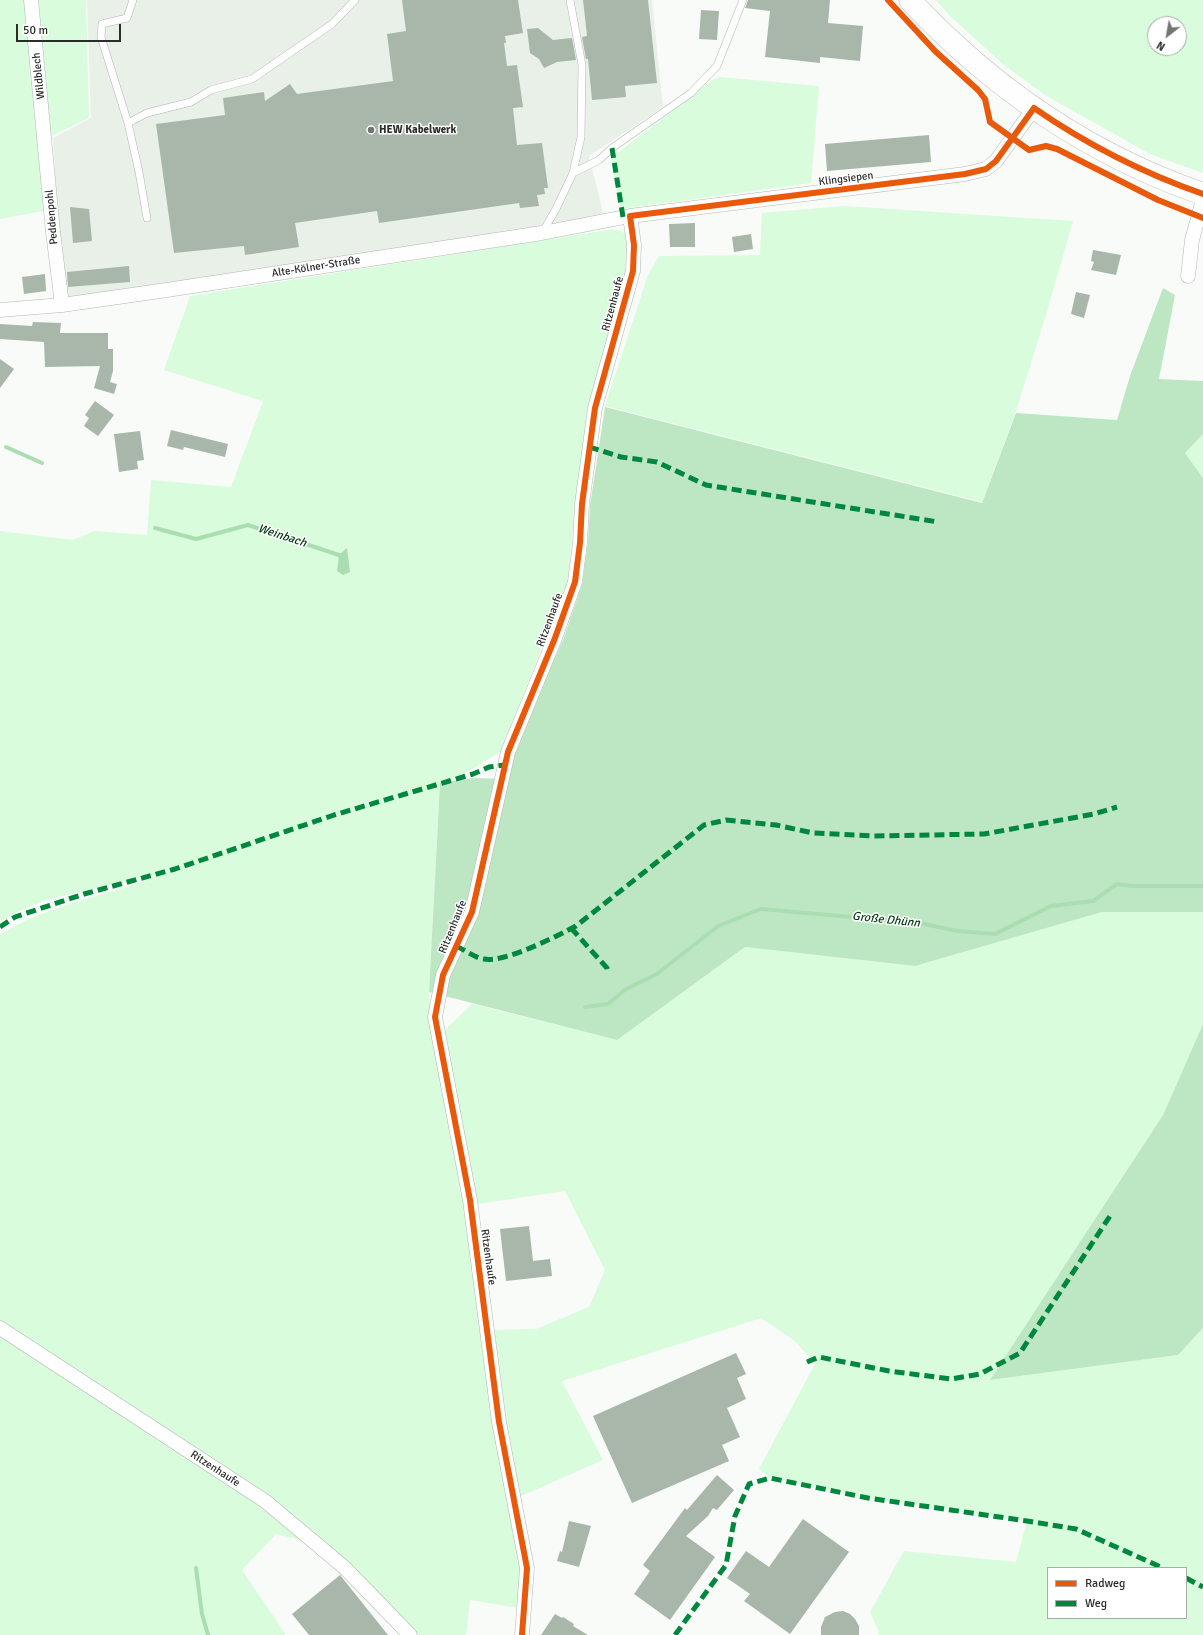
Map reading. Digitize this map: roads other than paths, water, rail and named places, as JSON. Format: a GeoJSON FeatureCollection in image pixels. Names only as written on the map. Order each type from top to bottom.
{"type":"FeatureCollection","features":[{"type":"Feature","properties":{"kind":"main road"},"geometry":{"type":"LineString","coordinates":[[910,0],[970,58],[1034,108],[1064,128],[1137,167],[1203,194]]}},
{"type":"Feature","properties":{"kind":"street","name":"Wildblech"},"geometry":{"type":"LineString","coordinates":[[31,0],[44,129]]}},
{"type":"Feature","properties":{"kind":"street","name":"Klingsiepen"},"geometry":{"type":"LineString","coordinates":[[630,216],[965,174],[986,169],[996,161],[1034,108]]}},
{"type":"Feature","properties":{"kind":"street","name":"Peddenpohl"},"geometry":{"type":"LineString","coordinates":[[44,129],[52,228],[62,305]]}},
{"type":"Feature","properties":{"kind":"street"},"geometry":{"type":"LineString","coordinates":[[1188,276],[1192,240],[1203,200]]}},
{"type":"Feature","properties":{"kind":"street","name":"Alte-Kölner-Straße"},"geometry":{"type":"LineString","coordinates":[[0,310],[62,305],[542,233],[630,216]]}},
{"type":"Feature","properties":{"kind":"street","name":"Ritzenhaufe"},"geometry":{"type":"LineString","coordinates":[[522,1635],[527,1568],[499,1422],[470,1200],[436,1017],[443,974],[472,912],[508,752],[555,638],[574,582],[580,543],[582,504],[595,408],[633,271],[634,245],[630,216]]}},
{"type":"Feature","properties":{"kind":"street","name":"Ritzenhaufe"},"geometry":{"type":"LineString","coordinates":[[0,1328],[265,1501],[345,1568],[410,1635]]}},
{"type":"Feature","properties":{"kind":"lane"},"geometry":{"type":"LineString","coordinates":[[133,0],[127,18],[102,24],[101,37],[128,123],[139,172],[146,218]]}},
{"type":"Feature","properties":{"kind":"lane"},"geometry":{"type":"LineString","coordinates":[[128,123],[147,113],[191,102],[211,90],[252,80],[332,24],[355,0]]}},
{"type":"Feature","properties":{"kind":"lane"},"geometry":{"type":"LineString","coordinates":[[542,233],[556,209],[573,173],[581,137],[582,65],[570,0]]}},
{"type":"Feature","properties":{"kind":"lane"},"geometry":{"type":"LineString","coordinates":[[573,173],[598,160],[612,148],[691,93],[717,66],[743,0]]}},
{"type":"Feature","properties":{"kind":"waterway","name":"Weinbach"},"geometry":{"type":"LineString","coordinates":[[6,447],[42,463]]}},
{"type":"Feature","properties":{"kind":"waterway","name":"Weinbach"},"geometry":{"type":"LineString","coordinates":[[155,528],[196,539],[248,525],[339,555]]}},
{"type":"Feature","properties":{"kind":"waterway","name":"Große Dhünn"},"geometry":{"type":"LineString","coordinates":[[585,1007],[608,1004],[626,989],[657,974],[718,926],[761,909],[919,923],[958,931],[995,934],[1051,906],[1093,901],[1117,884],[1131,886],[1203,886]]}},
{"type":"Feature","properties":{"kind":"waterway"},"geometry":{"type":"LineString","coordinates":[[196,1568],[202,1614],[208,1635]]}},
{"type":"Feature","properties":{"kind":"place","name":"HEW Kabelwerk"},"geometry":{"type":"Point","coordinates":[371,130]}}]}
